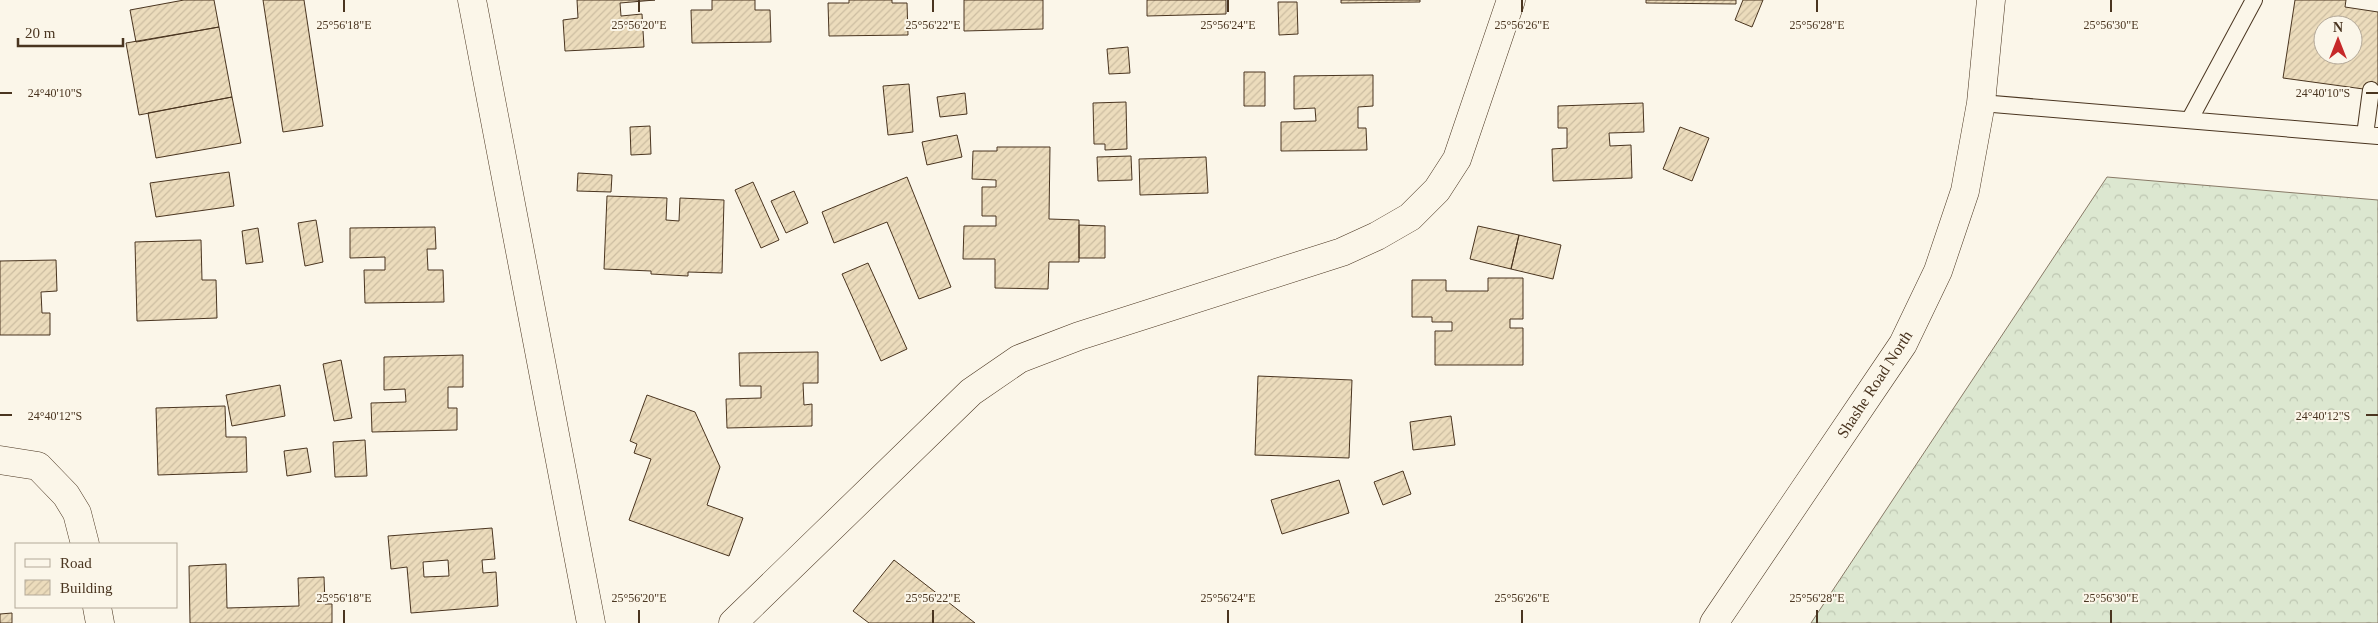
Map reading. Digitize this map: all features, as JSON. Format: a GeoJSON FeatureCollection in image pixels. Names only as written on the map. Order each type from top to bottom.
{"type":"FeatureCollection","features":[{"type":"Feature","properties":{"kind":"street"},"geometry":{"type":"LineString","coordinates":[[472,0],[591,623]]}},
{"type":"Feature","properties":{"kind":"street"},"geometry":{"type":"LineString","coordinates":[[733,623],[971,392],[1019,359],[1079,336],[1342,252],[1377,236],[1410,217],[1437,190],[1457,159],[1511,0]]}},
{"type":"Feature","properties":{"kind":"street","name":"Shashe Road North"},"geometry":{"type":"LineString","coordinates":[[1714,623],[1903,344],[1938,271],[1965,191],[1981,103],[1991,0]]}},
{"type":"Feature","properties":{"kind":"street"},"geometry":{"type":"LineString","coordinates":[[0,460],[38,466],[66,495],[77,513],[85,543]]}},
{"type":"Feature","properties":{"kind":"street"},"geometry":{"type":"LineString","coordinates":[[97,608],[100,623]]}},
{"type":"Feature","properties":{"kind":"lane"},"geometry":{"type":"LineString","coordinates":[[2190,119],[2254,0]]}},
{"type":"Feature","properties":{"kind":"lane"},"geometry":{"type":"LineString","coordinates":[[1981,103],[2372,135],[2371,90]]}},
{"type":"Feature","properties":{"kind":"green space"},"geometry":{"type":"Polygon","coordinates":[[[2107,177],[2378,200],[2378,623],[1811,623],[2107,177]]]}},
{"type":"Feature","properties":{"kind":"building"},"geometry":{"type":"Polygon","coordinates":[[[184,0],[214,0],[219,27],[136,42],[130,10],[184,0]]]}},
{"type":"Feature","properties":{"kind":"building"},"geometry":{"type":"Polygon","coordinates":[[[263,0],[304,0],[323,126],[283,132],[263,0]]]}},
{"type":"Feature","properties":{"kind":"building"},"geometry":{"type":"Polygon","coordinates":[[[577,0],[655,0],[620,3],[621,16],[642,14],[644,47],[565,51],[563,20],[578,18],[577,0]]]}},
{"type":"Feature","properties":{"kind":"building"},"geometry":{"type":"Polygon","coordinates":[[[712,0],[755,0],[755,10],[770,10],[771,42],[692,43],[691,10],[712,10],[712,0]]]}},
{"type":"Feature","properties":{"kind":"building"},"geometry":{"type":"Polygon","coordinates":[[[849,0],[892,0],[892,3],[907,3],[908,35],[829,36],[828,3],[849,3],[849,0]]]}},
{"type":"Feature","properties":{"kind":"building"},"geometry":{"type":"Polygon","coordinates":[[[964,0],[1043,0],[1043,29],[964,31],[964,0]]]}},
{"type":"Feature","properties":{"kind":"building"},"geometry":{"type":"Polygon","coordinates":[[[1147,0],[1226,0],[1226,14],[1147,16],[1147,0]]]}},
{"type":"Feature","properties":{"kind":"building"},"geometry":{"type":"Polygon","coordinates":[[[1341,0],[1420,0],[1420,2],[1341,3],[1341,0]]]}},
{"type":"Feature","properties":{"kind":"building"},"geometry":{"type":"Polygon","coordinates":[[[1646,0],[1736,0],[1736,4],[1646,3],[1646,0]]]}},
{"type":"Feature","properties":{"kind":"building"},"geometry":{"type":"Polygon","coordinates":[[[1743,0],[1763,0],[1752,27],[1735,20],[1743,0]]]}},
{"type":"Feature","properties":{"kind":"building"},"geometry":{"type":"Polygon","coordinates":[[[2295,0],[2346,0],[2345,7],[2378,12],[2378,91],[2283,78],[2295,0]]]}},
{"type":"Feature","properties":{"kind":"building"},"geometry":{"type":"Polygon","coordinates":[[[1278,2],[1297,2],[1298,34],[1279,35],[1278,2]]]}},
{"type":"Feature","properties":{"kind":"building"},"geometry":{"type":"Polygon","coordinates":[[[219,27],[232,97],[139,115],[126,43],[219,27]]]}},
{"type":"Feature","properties":{"kind":"building"},"geometry":{"type":"Polygon","coordinates":[[[1128,47],[1130,73],[1109,74],[1107,49],[1128,47]]]}},
{"type":"Feature","properties":{"kind":"building"},"geometry":{"type":"Polygon","coordinates":[[[1244,72],[1265,72],[1265,106],[1244,106],[1244,72]]]}},
{"type":"Feature","properties":{"kind":"building"},"geometry":{"type":"Polygon","coordinates":[[[1373,75],[1373,106],[1358,107],[1358,128],[1366,128],[1367,150],[1281,151],[1281,122],[1316,121],[1315,108],[1294,109],[1294,76],[1373,75]]]}},
{"type":"Feature","properties":{"kind":"building"},"geometry":{"type":"Polygon","coordinates":[[[909,84],[913,132],[888,135],[883,86],[909,84]]]}},
{"type":"Feature","properties":{"kind":"building"},"geometry":{"type":"Polygon","coordinates":[[[965,93],[967,114],[940,117],[937,97],[965,93]]]}},
{"type":"Feature","properties":{"kind":"building"},"geometry":{"type":"Polygon","coordinates":[[[232,97],[241,143],[156,158],[148,113],[232,97]]]}},
{"type":"Feature","properties":{"kind":"building"},"geometry":{"type":"Polygon","coordinates":[[[1126,102],[1127,149],[1105,150],[1105,144],[1094,144],[1093,103],[1126,102]]]}},
{"type":"Feature","properties":{"kind":"building"},"geometry":{"type":"Polygon","coordinates":[[[1643,103],[1644,132],[1609,133],[1610,146],[1631,145],[1632,178],[1553,181],[1552,149],[1567,148],[1567,128],[1558,128],[1558,106],[1643,103]]]}},
{"type":"Feature","properties":{"kind":"building"},"geometry":{"type":"Polygon","coordinates":[[[650,126],[651,154],[631,155],[630,127],[650,126]]]}},
{"type":"Feature","properties":{"kind":"building"},"geometry":{"type":"Polygon","coordinates":[[[1680,127],[1709,138],[1692,181],[1663,169],[1680,127]]]}},
{"type":"Feature","properties":{"kind":"building"},"geometry":{"type":"Polygon","coordinates":[[[957,135],[962,157],[927,165],[922,142],[957,135]]]}},
{"type":"Feature","properties":{"kind":"building"},"geometry":{"type":"Polygon","coordinates":[[[997,147],[1050,147],[1049,219],[1079,220],[1079,262],[1049,262],[1048,289],[995,288],[995,259],[963,259],[964,226],[996,226],[996,216],[982,216],[982,187],[996,187],[996,180],[972,179],[973,151],[997,151],[997,147]]]}},
{"type":"Feature","properties":{"kind":"building"},"geometry":{"type":"Polygon","coordinates":[[[1131,156],[1132,180],[1098,181],[1097,157],[1131,156]]]}},
{"type":"Feature","properties":{"kind":"building"},"geometry":{"type":"Polygon","coordinates":[[[1206,157],[1208,193],[1140,195],[1139,159],[1206,157]]]}},
{"type":"Feature","properties":{"kind":"building"},"geometry":{"type":"Polygon","coordinates":[[[229,172],[234,206],[156,217],[150,183],[229,172]]]}},
{"type":"Feature","properties":{"kind":"building"},"geometry":{"type":"Polygon","coordinates":[[[578,173],[612,175],[611,192],[577,191],[578,173]]]}},
{"type":"Feature","properties":{"kind":"building"},"geometry":{"type":"Polygon","coordinates":[[[907,177],[951,287],[919,299],[887,222],[834,243],[822,212],[907,177]]]}},
{"type":"Feature","properties":{"kind":"building"},"geometry":{"type":"Polygon","coordinates":[[[753,182],[779,240],[761,248],[735,190],[753,182]]]}},
{"type":"Feature","properties":{"kind":"building"},"geometry":{"type":"Polygon","coordinates":[[[794,191],[808,223],[786,233],[771,201],[794,191]]]}},
{"type":"Feature","properties":{"kind":"building"},"geometry":{"type":"Polygon","coordinates":[[[607,196],[667,198],[666,220],[679,221],[680,198],[724,200],[722,273],[688,272],[688,276],[651,274],[651,271],[604,269],[607,196]]]}},
{"type":"Feature","properties":{"kind":"building"},"geometry":{"type":"Polygon","coordinates":[[[316,220],[323,262],[305,266],[298,223],[316,220]]]}},
{"type":"Feature","properties":{"kind":"building"},"geometry":{"type":"Polygon","coordinates":[[[1079,225],[1105,226],[1105,258],[1079,258],[1079,225]]]}},
{"type":"Feature","properties":{"kind":"building"},"geometry":{"type":"Polygon","coordinates":[[[1478,226],[1519,235],[1511,269],[1470,259],[1478,226]]]}},
{"type":"Feature","properties":{"kind":"building"},"geometry":{"type":"Polygon","coordinates":[[[435,227],[436,249],[427,249],[428,270],[443,270],[444,302],[365,303],[364,270],[385,270],[385,257],[350,258],[350,228],[435,227]]]}},
{"type":"Feature","properties":{"kind":"building"},"geometry":{"type":"Polygon","coordinates":[[[258,228],[263,262],[246,264],[242,231],[258,228]]]}},
{"type":"Feature","properties":{"kind":"building"},"geometry":{"type":"Polygon","coordinates":[[[1519,235],[1561,245],[1553,279],[1511,269],[1519,235]]]}},
{"type":"Feature","properties":{"kind":"building"},"geometry":{"type":"Polygon","coordinates":[[[201,240],[202,280],[216,280],[217,318],[137,321],[135,242],[201,240]]]}},
{"type":"Feature","properties":{"kind":"building"},"geometry":{"type":"Polygon","coordinates":[[[56,260],[57,291],[41,292],[42,313],[50,313],[50,335],[0,335],[0,261],[56,260]]]}},
{"type":"Feature","properties":{"kind":"building"},"geometry":{"type":"Polygon","coordinates":[[[868,263],[907,349],[881,361],[842,274],[868,263]]]}},
{"type":"Feature","properties":{"kind":"building"},"geometry":{"type":"Polygon","coordinates":[[[1488,278],[1523,278],[1523,319],[1510,319],[1510,328],[1523,328],[1523,365],[1435,365],[1435,331],[1452,331],[1452,322],[1432,322],[1432,317],[1412,317],[1412,280],[1446,280],[1446,291],[1488,291],[1488,278]]]}},
{"type":"Feature","properties":{"kind":"building"},"geometry":{"type":"Polygon","coordinates":[[[818,352],[818,383],[803,383],[804,405],[812,404],[812,426],[727,428],[726,399],[761,398],[761,386],[740,386],[739,353],[818,352]]]}},
{"type":"Feature","properties":{"kind":"building"},"geometry":{"type":"Polygon","coordinates":[[[463,355],[463,387],[448,387],[448,408],[457,408],[457,430],[372,432],[371,403],[406,402],[405,389],[384,390],[384,357],[463,355]]]}},
{"type":"Feature","properties":{"kind":"building"},"geometry":{"type":"Polygon","coordinates":[[[341,360],[352,418],[334,421],[323,364],[341,360]]]}},
{"type":"Feature","properties":{"kind":"building"},"geometry":{"type":"Polygon","coordinates":[[[1258,376],[1352,380],[1349,458],[1255,455],[1258,376]]]}},
{"type":"Feature","properties":{"kind":"building"},"geometry":{"type":"Polygon","coordinates":[[[280,385],[285,416],[232,426],[226,395],[280,385]]]}},
{"type":"Feature","properties":{"kind":"building"},"geometry":{"type":"Polygon","coordinates":[[[647,395],[695,412],[720,467],[707,505],[743,518],[729,556],[629,520],[651,459],[634,453],[637,444],[630,441],[647,395]]]}},
{"type":"Feature","properties":{"kind":"building"},"geometry":{"type":"Polygon","coordinates":[[[225,406],[226,437],[246,437],[247,472],[158,475],[156,408],[225,406]]]}},
{"type":"Feature","properties":{"kind":"building"},"geometry":{"type":"Polygon","coordinates":[[[1451,416],[1455,445],[1413,450],[1410,422],[1451,416]]]}},
{"type":"Feature","properties":{"kind":"building"},"geometry":{"type":"Polygon","coordinates":[[[365,440],[367,476],[335,477],[333,442],[365,440]]]}},
{"type":"Feature","properties":{"kind":"building"},"geometry":{"type":"Polygon","coordinates":[[[307,448],[311,472],[287,476],[284,451],[307,448]]]}},
{"type":"Feature","properties":{"kind":"building"},"geometry":{"type":"Polygon","coordinates":[[[1403,471],[1411,494],[1383,505],[1374,482],[1403,471]]]}},
{"type":"Feature","properties":{"kind":"building"},"geometry":{"type":"Polygon","coordinates":[[[1339,480],[1349,513],[1282,534],[1271,500],[1339,480]]]}},
{"type":"Feature","properties":{"kind":"building"},"geometry":{"type":"Polygon","coordinates":[[[492,528],[495,559],[482,560],[483,573],[496,572],[498,606],[411,613],[407,567],[391,569],[388,536],[492,528]],[[448,560],[423,562],[424,577],[449,576],[448,560]]]}},
{"type":"Feature","properties":{"kind":"building"},"geometry":{"type":"Polygon","coordinates":[[[894,560],[975,623],[869,623],[853,611],[894,560]]]}},
{"type":"Feature","properties":{"kind":"building"},"geometry":{"type":"Polygon","coordinates":[[[226,564],[227,608],[299,606],[298,578],[324,577],[325,604],[332,604],[332,623],[190,623],[189,566],[226,564]]]}},
{"type":"Feature","properties":{"kind":"building"},"geometry":{"type":"Polygon","coordinates":[[[12,613],[12,623],[0,623],[0,614],[12,613]]]}}]}
